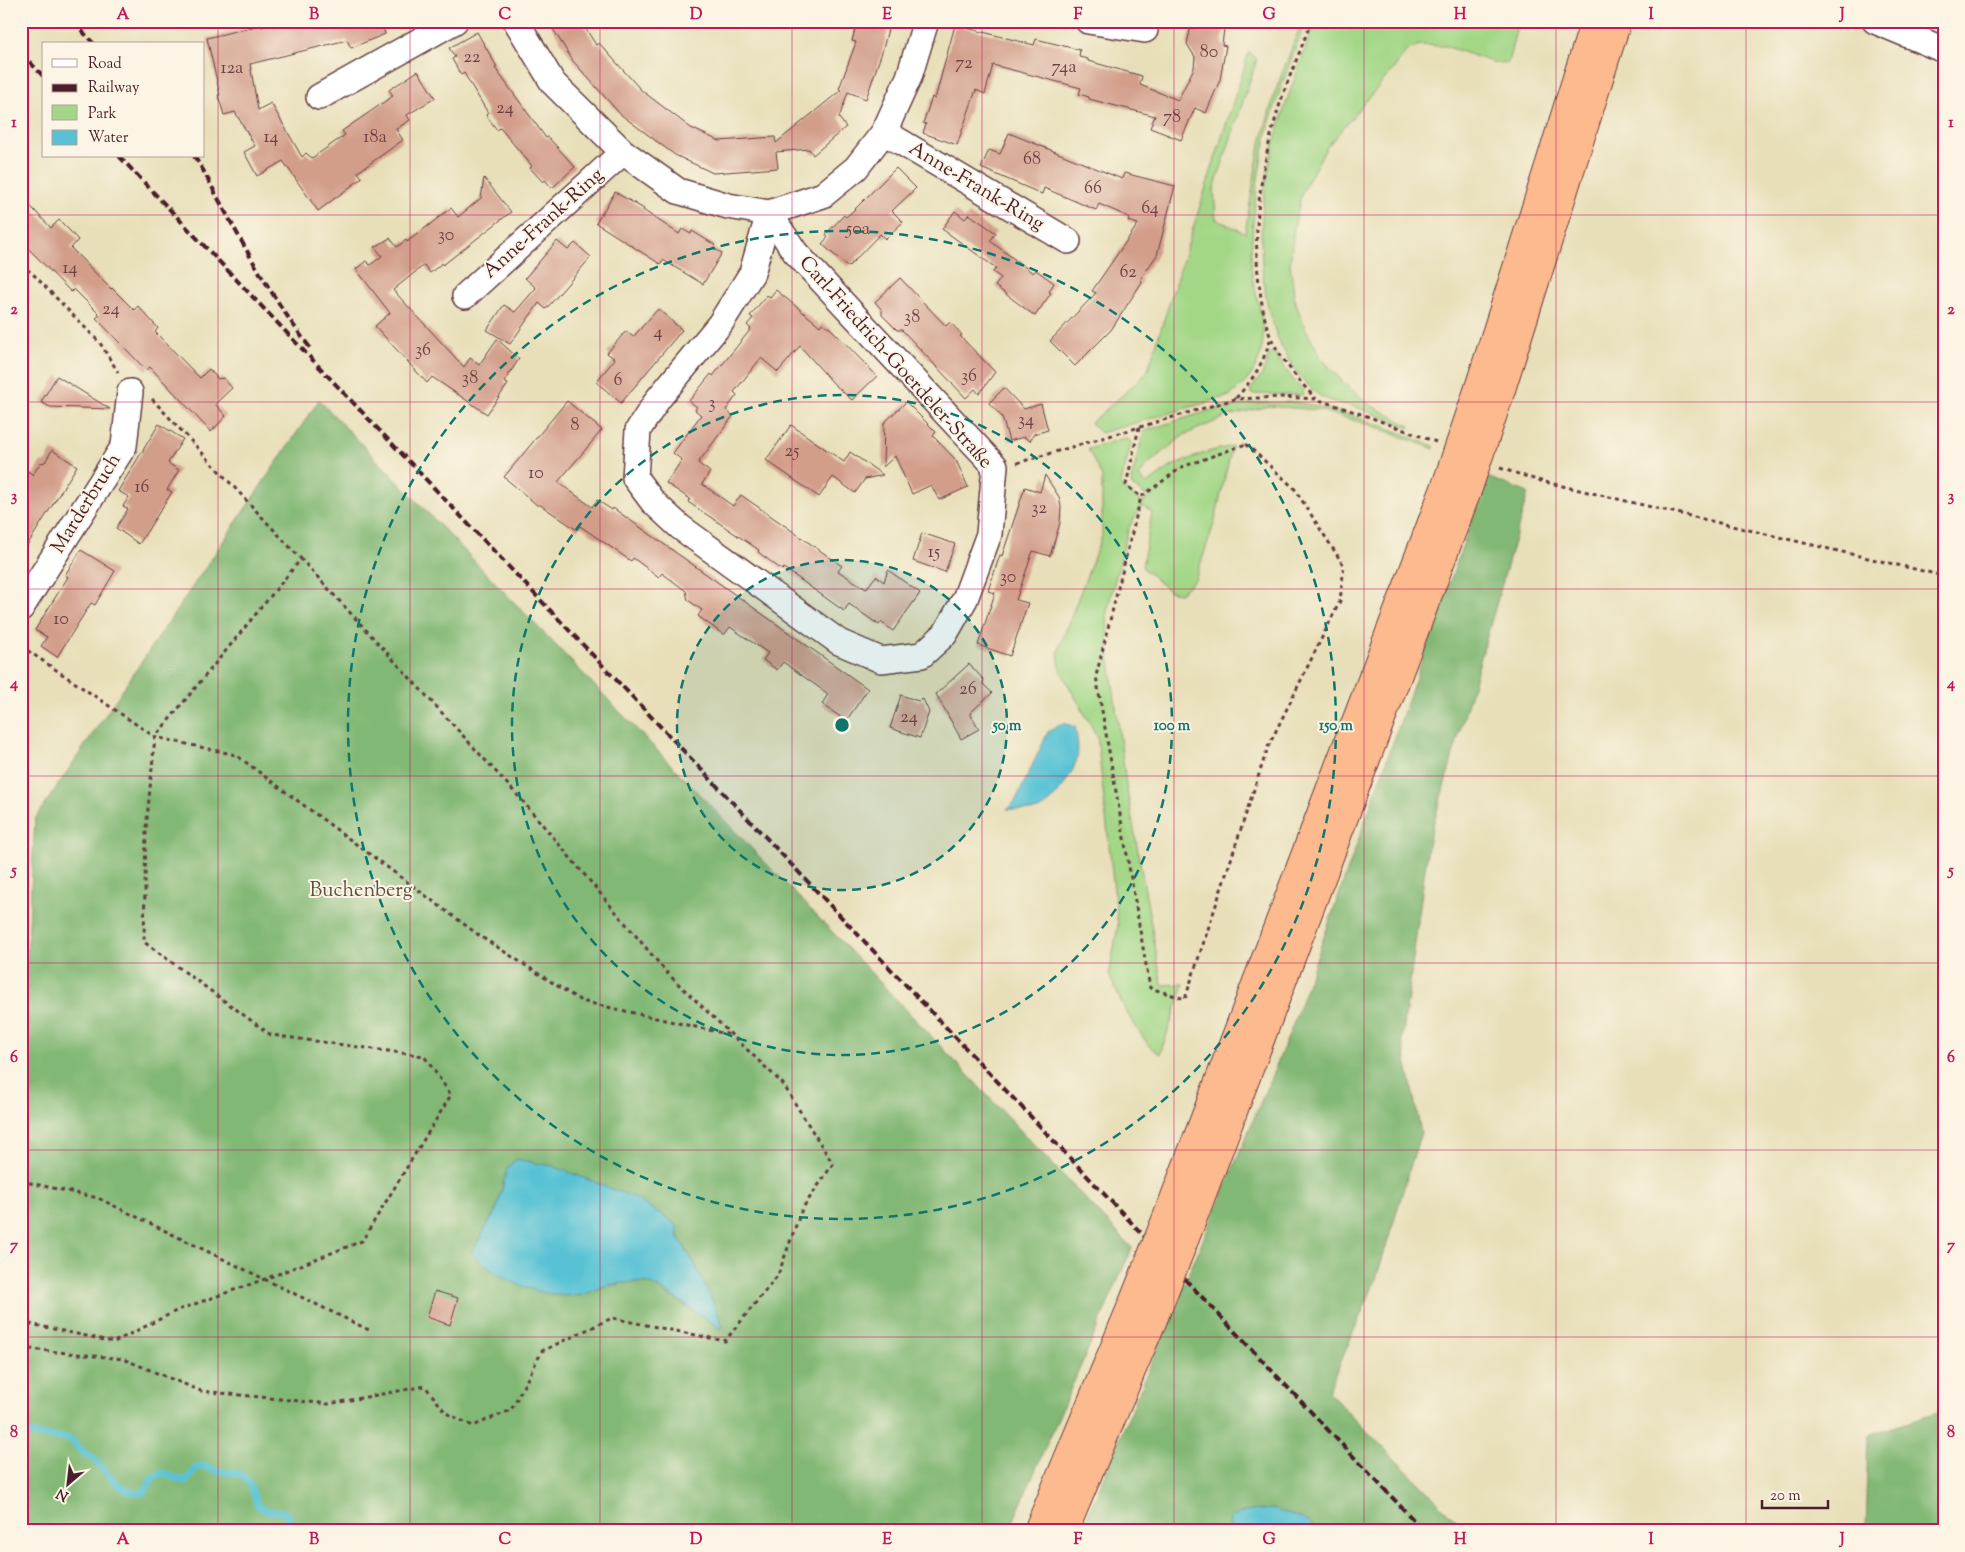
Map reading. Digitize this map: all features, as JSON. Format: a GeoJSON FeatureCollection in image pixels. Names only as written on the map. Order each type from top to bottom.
{"type":"FeatureCollection","features":[{"type":"Feature","properties":{"kind":"highway"},"geometry":{"type":"LineString","coordinates":[[1488,395],[1594,21]]}},
{"type":"Feature","properties":{"kind":"highway"},"geometry":{"type":"LineString","coordinates":[[1064,1531],[1142,1313],[1181,1215],[1457,487],[1617,21]]}},
{"type":"Feature","properties":{"kind":"highway"},"geometry":{"type":"LineString","coordinates":[[1038,1531],[1142,1313]]}},
{"type":"Feature","properties":{"kind":"street"},"geometry":{"type":"LineString","coordinates":[[319,97],[455,21]]}},
{"type":"Feature","properties":{"kind":"street","name":"Anne-Frank-Ring"},"geometry":{"type":"LineString","coordinates":[[516,21],[553,83],[623,152],[678,191],[728,206],[769,213],[823,195],[856,168],[884,132],[909,77],[926,21]]}},
{"type":"Feature","properties":{"kind":"street"},"geometry":{"type":"LineString","coordinates":[[1088,21],[1145,30]]}},
{"type":"Feature","properties":{"kind":"street"},"geometry":{"type":"LineString","coordinates":[[1874,21],[1944,50]]}},
{"type":"Feature","properties":{"kind":"street","name":"Anne-Frank-Ring"},"geometry":{"type":"LineString","coordinates":[[884,132],[1068,241]]}},
{"type":"Feature","properties":{"kind":"street","name":"Anne-Frank-Ring"},"geometry":{"type":"LineString","coordinates":[[465,296],[623,152]]}},
{"type":"Feature","properties":{"kind":"street","name":"Carl-Friedrich-Goerdeler-Straße"},"geometry":{"type":"LineString","coordinates":[[769,213],[795,252],[995,466],[989,534],[965,599],[945,634],[922,655],[881,660],[840,642],[680,527],[653,502],[635,478],[638,430],[658,399],[720,324],[752,273],[769,213]]}},
{"type":"Feature","properties":{"kind":"street","name":"Marderbruch"},"geometry":{"type":"LineString","coordinates":[[21,608],[124,446],[130,392]]}},
{"type":"Feature","properties":{"kind":"path"},"geometry":{"type":"LineString","coordinates":[[1311,21],[1279,108],[1264,171],[1258,217],[1256,262],[1262,305],[1271,338],[1293,374],[1316,400]]}},
{"type":"Feature","properties":{"kind":"path"},"geometry":{"type":"LineString","coordinates":[[21,264],[100,343],[130,392],[150,396],[520,798],[668,974],[783,1084],[833,1164],[802,1208],[778,1275],[725,1341],[612,1318],[542,1351],[511,1410],[473,1426],[446,1413],[424,1386],[329,1404],[201,1392],[123,1359],[21,1348]]}},
{"type":"Feature","properties":{"kind":"path"},"geometry":{"type":"LineString","coordinates":[[1235,399],[1251,382],[1263,362],[1271,338]]}},
{"type":"Feature","properties":{"kind":"path"},"geometry":{"type":"LineString","coordinates":[[995,466],[1015,463],[1235,399],[1281,397],[1316,400],[1364,415],[1438,443]]}},
{"type":"Feature","properties":{"kind":"path"},"geometry":{"type":"LineString","coordinates":[[1139,427],[1126,485],[1141,497]]}},
{"type":"Feature","properties":{"kind":"path"},"geometry":{"type":"LineString","coordinates":[[1246,444],[1294,488],[1344,566],[1340,601],[1268,747],[1185,999],[1150,988],[1096,676],[1141,497],[1182,467],[1246,444]]}},
{"type":"Feature","properties":{"kind":"path"},"geometry":{"type":"LineString","coordinates":[[1492,465],[1547,482],[1944,576]]}},
{"type":"Feature","properties":{"kind":"path"},"geometry":{"type":"LineString","coordinates":[[21,1322],[114,1342],[178,1310],[265,1279],[362,1241],[451,1095],[424,1056],[271,1035],[144,942],[146,829],[155,737],[301,559]]}},
{"type":"Feature","properties":{"kind":"path"},"geometry":{"type":"LineString","coordinates":[[21,646],[155,737],[236,755],[480,936],[581,1001],[731,1035]]}},
{"type":"Feature","properties":{"kind":"path"},"geometry":{"type":"LineString","coordinates":[[21,1181],[98,1198],[369,1330]]}},
{"type":"Feature","properties":{"kind":"green space"},"geometry":{"type":"Polygon","coordinates":[[[1302,21],[1306,21],[1271,118],[1256,189],[1251,261],[1263,326],[1262,347],[1258,363],[1246,381],[1229,396],[1100,433],[1091,423],[1147,373],[1249,52],[1257,59],[1214,189],[1216,219],[1245,233],[1259,150],[1274,95],[1302,21]]]}},
{"type":"Feature","properties":{"kind":"green space"},"geometry":{"type":"Polygon","coordinates":[[[1315,21],[1518,22],[1508,63],[1495,63],[1445,46],[1419,45],[1406,51],[1395,67],[1326,148],[1302,192],[1294,228],[1290,264],[1295,302],[1307,332],[1322,359],[1344,383],[1370,405],[1410,426],[1409,428],[1363,409],[1328,400],[1318,395],[1293,367],[1278,339],[1268,308],[1263,275],[1261,241],[1267,174],[1283,113],[1315,21]]]}},
{"type":"Feature","properties":{"kind":"green space"},"geometry":{"type":"Polygon","coordinates":[[[1274,352],[1303,391],[1302,395],[1251,394],[1251,389],[1262,375],[1270,353],[1274,352]]]}},
{"type":"Feature","properties":{"kind":"green space","name":"Buchenberg"},"geometry":{"type":"Polygon","coordinates":[[[319,400],[839,939],[1132,1248],[1009,1531],[21,1531],[21,1062],[35,819],[319,400]],[[497,1208],[471,1253],[581,1295],[605,1286],[630,1282],[650,1283],[721,1329],[694,1263],[678,1236],[677,1226],[497,1208]]]}},
{"type":"Feature","properties":{"kind":"green space"},"geometry":{"type":"Polygon","coordinates":[[[1293,402],[1330,409],[1365,420],[1434,446],[1434,449],[1370,425],[1319,410],[1269,406],[1228,416],[1184,435],[1148,464],[1139,476],[1147,484],[1172,466],[1207,452],[1232,446],[1214,524],[1195,580],[1180,593],[1169,591],[1142,567],[1152,512],[1142,506],[1129,527],[1107,611],[1108,646],[1126,785],[1162,985],[1184,984],[1160,1054],[1149,1046],[1126,1012],[1109,975],[1118,926],[1097,736],[1060,670],[1058,651],[1102,536],[1102,477],[1088,449],[1124,438],[1128,439],[1131,443],[1121,483],[1122,487],[1143,503],[1148,497],[1132,486],[1131,481],[1144,431],[1215,409],[1254,403],[1293,402]]]}},
{"type":"Feature","properties":{"kind":"green space"},"geometry":{"type":"Polygon","coordinates":[[[1487,477],[1528,493],[1429,839],[1402,1041],[1421,1132],[1376,1279],[1328,1392],[1467,1531],[1081,1531],[1291,1030],[1487,477]]]}},
{"type":"Feature","properties":{"kind":"green space"},"geometry":{"type":"Polygon","coordinates":[[[1944,1411],[1944,1531],[1865,1531],[1868,1435],[1944,1411]]]}},
{"type":"Feature","properties":{"kind":"water"},"geometry":{"type":"Polygon","coordinates":[[[1063,723],[1075,727],[1078,751],[1072,772],[1063,786],[1052,800],[1041,809],[1029,811],[1007,809],[1016,800],[1048,732],[1063,723]]]}},
{"type":"Feature","properties":{"kind":"water"},"geometry":{"type":"Polygon","coordinates":[[[516,1159],[553,1166],[633,1197],[669,1219],[677,1226],[678,1236],[694,1263],[716,1308],[723,1326],[721,1329],[672,1296],[647,1283],[631,1282],[616,1284],[581,1295],[567,1296],[536,1291],[521,1286],[493,1271],[481,1262],[471,1253],[497,1208],[507,1169],[516,1159]]]}},
{"type":"Feature","properties":{"kind":"water"},"geometry":{"type":"Polygon","coordinates":[[[1273,1509],[1303,1519],[1313,1526],[1316,1531],[1231,1531],[1229,1521],[1237,1514],[1273,1509]]]}},
{"type":"Feature","properties":{"kind":"building"},"geometry":{"type":"Polygon","coordinates":[[[276,21],[381,21],[385,34],[351,48],[347,40],[250,64],[258,110],[271,103],[302,157],[306,153],[312,158],[345,135],[342,131],[393,96],[389,90],[418,71],[435,98],[407,115],[410,120],[396,129],[403,140],[358,172],[362,178],[318,211],[283,161],[257,176],[244,152],[255,146],[235,112],[224,115],[218,95],[220,95],[207,38],[260,25],[261,27],[276,21]]]}},
{"type":"Feature","properties":{"kind":"building"},"geometry":{"type":"Polygon","coordinates":[[[548,21],[581,21],[596,45],[599,43],[641,90],[691,128],[719,141],[775,137],[776,143],[841,90],[839,89],[856,42],[852,41],[857,21],[890,21],[883,49],[866,99],[848,92],[839,118],[846,127],[813,155],[809,149],[776,152],[778,168],[713,173],[675,155],[620,114],[573,61],[548,21]]]}},
{"type":"Feature","properties":{"kind":"building"},"geometry":{"type":"Polygon","coordinates":[[[1197,21],[1225,21],[1222,45],[1226,46],[1220,80],[1206,113],[1195,108],[1181,140],[1150,128],[1155,116],[1089,99],[1089,97],[1079,94],[1081,88],[993,65],[985,94],[976,90],[957,145],[923,133],[926,124],[923,123],[932,97],[935,99],[955,25],[1034,45],[1036,39],[1080,50],[1079,57],[1142,76],[1140,85],[1178,100],[1194,68],[1195,57],[1187,44],[1190,30],[1196,26],[1197,21]]]}},
{"type":"Feature","properties":{"kind":"building"},"geometry":{"type":"Polygon","coordinates":[[[477,32],[497,67],[495,68],[546,138],[548,137],[575,167],[552,188],[545,180],[543,182],[530,168],[532,166],[500,128],[497,130],[486,115],[488,113],[464,73],[461,75],[452,59],[455,57],[449,48],[477,32]]]}},
{"type":"Feature","properties":{"kind":"building"},"geometry":{"type":"Polygon","coordinates":[[[1009,133],[1122,179],[1124,173],[1175,186],[1157,255],[1141,278],[1142,282],[1111,330],[1075,366],[1050,341],[1096,293],[1092,291],[1138,224],[1128,221],[1129,217],[1099,204],[1096,210],[1044,188],[1042,194],[981,168],[989,150],[1000,154],[1009,133]]]}},
{"type":"Feature","properties":{"kind":"building"},"geometry":{"type":"Polygon","coordinates":[[[896,168],[916,188],[892,211],[903,222],[885,239],[880,234],[848,267],[822,244],[828,237],[826,234],[844,215],[846,217],[854,210],[896,168]]]}},
{"type":"Feature","properties":{"kind":"building"},"geometry":{"type":"Polygon","coordinates":[[[484,178],[511,212],[443,265],[442,263],[430,273],[424,265],[393,290],[464,367],[470,358],[479,365],[497,339],[519,359],[504,382],[508,384],[487,414],[432,377],[427,383],[375,326],[390,313],[356,269],[366,261],[370,265],[382,256],[375,247],[390,238],[397,247],[406,240],[407,242],[451,208],[458,217],[481,198],[484,178]]]}},
{"type":"Feature","properties":{"kind":"building"},"geometry":{"type":"Polygon","coordinates":[[[615,192],[644,209],[679,234],[682,229],[691,234],[692,231],[715,245],[713,248],[722,253],[703,284],[663,260],[660,264],[596,223],[615,192]]]}},
{"type":"Feature","properties":{"kind":"building"},"geometry":{"type":"Polygon","coordinates":[[[21,196],[51,228],[59,220],[69,230],[78,240],[71,248],[134,310],[138,306],[158,328],[155,332],[200,378],[209,369],[218,379],[223,378],[232,388],[215,404],[226,416],[211,432],[150,367],[146,370],[96,318],[100,315],[74,289],[71,292],[21,241],[21,196]]]}},
{"type":"Feature","properties":{"kind":"building"},"geometry":{"type":"Polygon","coordinates":[[[955,211],[965,219],[969,214],[996,233],[990,241],[1033,273],[1036,270],[1054,283],[1049,292],[1051,293],[1035,316],[995,286],[1001,278],[993,272],[996,268],[942,229],[955,211]]]}},
{"type":"Feature","properties":{"kind":"building"},"geometry":{"type":"Polygon","coordinates":[[[557,241],[568,250],[575,243],[591,257],[546,309],[539,303],[510,344],[487,330],[504,305],[515,312],[536,288],[525,278],[557,241]]]}},
{"type":"Feature","properties":{"kind":"building"},"geometry":{"type":"Polygon","coordinates":[[[900,278],[946,326],[950,322],[962,335],[960,336],[995,372],[979,394],[975,389],[966,398],[902,330],[897,330],[882,315],[882,310],[875,302],[900,278]]]}},
{"type":"Feature","properties":{"kind":"building"},"geometry":{"type":"Polygon","coordinates":[[[776,290],[820,326],[822,323],[830,328],[877,376],[852,400],[834,384],[800,346],[778,372],[761,358],[734,392],[737,395],[726,410],[733,416],[698,463],[710,472],[702,484],[733,506],[741,495],[842,566],[838,571],[866,589],[876,576],[884,582],[888,570],[920,593],[893,631],[881,622],[879,625],[849,604],[844,611],[784,568],[782,570],[758,552],[759,550],[688,502],[690,499],[666,483],[682,460],[673,453],[701,415],[695,410],[697,407],[689,401],[711,374],[713,376],[751,329],[747,325],[753,318],[750,316],[767,295],[770,297],[776,290]]]}},
{"type":"Feature","properties":{"kind":"building"},"geometry":{"type":"Polygon","coordinates":[[[658,309],[682,330],[621,403],[596,382],[615,359],[607,353],[626,331],[633,337],[658,309]]]}},
{"type":"Feature","properties":{"kind":"building"},"geometry":{"type":"Polygon","coordinates":[[[57,376],[110,409],[50,407],[41,402],[57,376]]]}},
{"type":"Feature","properties":{"kind":"building"},"geometry":{"type":"Polygon","coordinates":[[[1004,388],[1024,409],[1041,404],[1048,430],[1034,434],[1030,441],[1024,437],[1009,441],[1002,417],[989,403],[1004,388]]]}},
{"type":"Feature","properties":{"kind":"building"},"geometry":{"type":"Polygon","coordinates":[[[567,401],[602,430],[558,482],[592,507],[597,500],[612,510],[613,508],[868,689],[846,721],[822,704],[828,694],[783,662],[777,670],[763,660],[768,653],[730,627],[724,635],[698,616],[702,610],[688,600],[686,591],[662,573],[659,577],[633,558],[631,561],[580,526],[577,530],[539,504],[538,506],[504,477],[567,401]]]}},
{"type":"Feature","properties":{"kind":"building"},"geometry":{"type":"Polygon","coordinates":[[[906,402],[936,432],[933,436],[956,460],[968,487],[939,500],[931,485],[912,494],[895,456],[883,467],[884,423],[906,402]]]}},
{"type":"Feature","properties":{"kind":"building"},"geometry":{"type":"Polygon","coordinates":[[[159,424],[183,439],[168,463],[179,470],[167,490],[172,492],[139,544],[116,528],[128,509],[123,506],[129,497],[118,491],[159,424]]]}},
{"type":"Feature","properties":{"kind":"building"},"geometry":{"type":"Polygon","coordinates":[[[791,425],[844,462],[850,452],[883,475],[865,479],[855,493],[833,477],[819,497],[766,460],[791,425]]]}},
{"type":"Feature","properties":{"kind":"building"},"geometry":{"type":"Polygon","coordinates":[[[52,450],[77,466],[21,555],[21,482],[28,471],[33,475],[40,463],[45,462],[52,450]]]}},
{"type":"Feature","properties":{"kind":"building"},"geometry":{"type":"Polygon","coordinates":[[[1045,475],[1059,497],[1061,507],[1060,523],[1050,556],[1033,551],[1016,600],[1028,603],[1010,656],[978,645],[995,593],[988,591],[1025,487],[1040,492],[1045,475]]]}},
{"type":"Feature","properties":{"kind":"building"},"geometry":{"type":"Polygon","coordinates":[[[922,533],[955,544],[945,572],[913,561],[922,533]]]}},
{"type":"Feature","properties":{"kind":"building"},"geometry":{"type":"Polygon","coordinates":[[[81,550],[115,571],[95,605],[91,603],[57,657],[41,646],[47,637],[35,630],[68,577],[65,575],[81,550]]]}},
{"type":"Feature","properties":{"kind":"building"},"geometry":{"type":"Polygon","coordinates":[[[969,664],[984,680],[983,684],[992,693],[970,713],[979,729],[961,739],[936,694],[969,664]]]}},
{"type":"Feature","properties":{"kind":"building"},"geometry":{"type":"Polygon","coordinates":[[[901,695],[918,701],[923,699],[929,712],[920,738],[890,728],[901,695]]]}},
{"type":"Feature","properties":{"kind":"building"},"geometry":{"type":"Polygon","coordinates":[[[435,1291],[458,1298],[450,1325],[427,1317],[435,1291]]]}},
{"type":"Feature","properties":{"kind":"waterway"},"geometry":{"type":"LineString","coordinates":[[21,1437],[29,1434],[71,1439],[81,1450],[95,1460],[110,1477],[128,1491],[135,1493],[143,1493],[154,1476],[163,1473],[183,1481],[187,1480],[197,1467],[204,1466],[217,1471],[240,1474],[249,1482],[258,1506],[269,1511],[285,1512],[289,1518],[287,1531]]}},
{"type":"Feature","properties":{"kind":"railway"},"geometry":{"type":"LineString","coordinates":[[73,21],[92,42]]}},
{"type":"Feature","properties":{"kind":"railway"},"geometry":{"type":"LineString","coordinates":[[21,53],[42,75]]}},
{"type":"Feature","properties":{"kind":"railway"},"geometry":{"type":"LineString","coordinates":[[121,158],[1424,1531]]}},
{"type":"Feature","properties":{"kind":"railway"},"geometry":{"type":"LineString","coordinates":[[195,158],[267,284],[311,349]]}}]}
